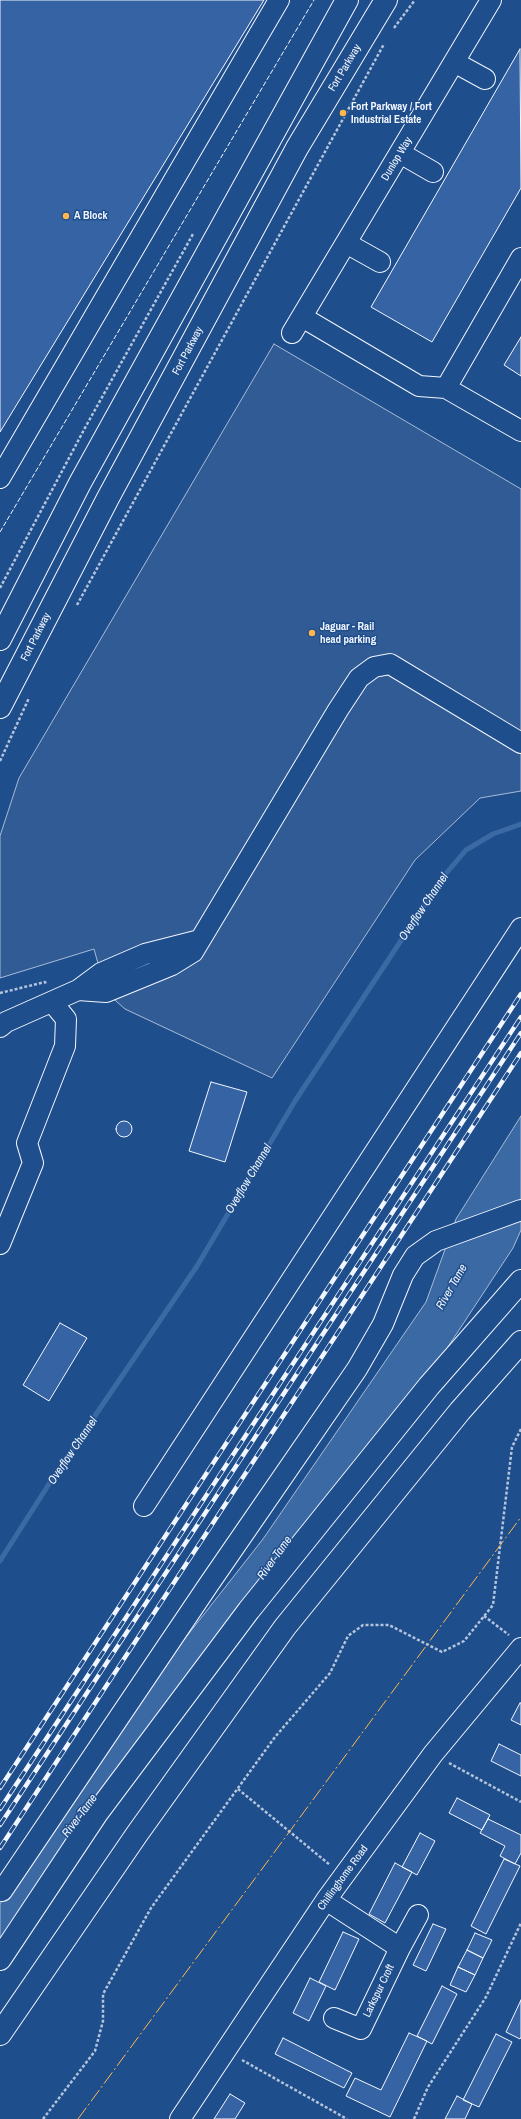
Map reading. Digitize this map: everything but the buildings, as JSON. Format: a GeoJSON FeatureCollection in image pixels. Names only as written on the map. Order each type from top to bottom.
{"type":"FeatureCollection","features":[{"type":"Feature","properties":{"kind":"main road"},"geometry":{"type":"LineString","coordinates":[[0,639],[80,483],[347,0]]}},
{"type":"Feature","properties":{"kind":"main road","name":"Fort Parkway"},"geometry":{"type":"LineString","coordinates":[[0,707],[108,498],[297,148],[386,0]]}},
{"type":"Feature","properties":{"kind":"main road"},"geometry":{"type":"LineString","coordinates":[[0,1959],[97,1813],[249,1610],[429,1386],[521,1281]]}},
{"type":"Feature","properties":{"kind":"main road"},"geometry":{"type":"LineString","coordinates":[[0,2034],[137,1834],[285,1627],[460,1411],[521,1342]]}},
{"type":"Feature","properties":{"kind":"street"},"geometry":{"type":"LineString","coordinates":[[0,478],[279,0]]}},
{"type":"Feature","properties":{"kind":"street","name":"Dunlop Way"},"geometry":{"type":"LineString","coordinates":[[446,388],[419,386],[342,340],[297,325],[491,0]]}},
{"type":"Feature","properties":{"kind":"street"},"geometry":{"type":"LineString","coordinates":[[454,62],[484,79]]}},
{"type":"Feature","properties":{"kind":"street"},"geometry":{"type":"LineString","coordinates":[[400,153],[432,172]]}},
{"type":"Feature","properties":{"kind":"street"},"geometry":{"type":"LineString","coordinates":[[346,243],[380,262]]}},
{"type":"Feature","properties":{"kind":"street"},"geometry":{"type":"LineString","coordinates":[[521,258],[446,388],[521,431]]}},
{"type":"Feature","properties":{"kind":"street"},"geometry":{"type":"LineString","coordinates":[[2,1024],[78,990],[101,973],[145,954],[201,940],[338,710],[359,678],[374,667],[390,664],[521,743]]}},
{"type":"Feature","properties":{"kind":"street"},"geometry":{"type":"LineString","coordinates":[[144,1506],[521,928]]}},
{"type":"Feature","properties":{"kind":"street"},"geometry":{"type":"LineString","coordinates":[[0,1244],[33,1163],[27,1143],[65,1046],[66,1019],[52,1002]]}},
{"type":"Feature","properties":{"kind":"street"},"geometry":{"type":"LineString","coordinates":[[2,1892],[208,1584],[357,1369],[383,1324],[403,1275],[415,1256],[436,1241],[521,1210]]}},
{"type":"Feature","properties":{"kind":"street","name":"Chillinghome Road"},"geometry":{"type":"LineString","coordinates":[[180,2119],[326,1900],[433,1754],[518,1644]]}},
{"type":"Feature","properties":{"kind":"street"},"geometry":{"type":"LineString","coordinates":[[326,1900],[400,1948]]}},
{"type":"Feature","properties":{"kind":"street","name":"Larkspur Croft"},"geometry":{"type":"LineString","coordinates":[[334,2018],[361,2029],[400,1948],[418,1915]]}},
{"type":"Feature","properties":{"kind":"path"},"geometry":{"type":"LineString","coordinates":[[392,30],[414,0]]}},
{"type":"Feature","properties":{"kind":"path"},"geometry":{"type":"LineString","coordinates":[[76,607],[386,42]]}},
{"type":"Feature","properties":{"kind":"path"},"geometry":{"type":"LineString","coordinates":[[0,761],[32,691]]}},
{"type":"Feature","properties":{"kind":"path"},"geometry":{"type":"LineString","coordinates":[[43,2119],[95,2051],[103,2021],[103,1994],[151,1908],[275,1737],[330,1673],[348,1636],[363,1625],[389,1625],[442,1652],[464,1641],[493,1605],[512,1447],[521,1429]]}},
{"type":"Feature","properties":{"kind":"path"},"geometry":{"type":"LineString","coordinates":[[484,1616],[518,1644]]}},
{"type":"Feature","properties":{"kind":"path"},"geometry":{"type":"LineString","coordinates":[[433,1754],[521,1802]]}},
{"type":"Feature","properties":{"kind":"path"},"geometry":{"type":"LineString","coordinates":[[238,1789],[344,1876]]}},
{"type":"Feature","properties":{"kind":"path"},"geometry":{"type":"LineString","coordinates":[[414,2119],[428,2086],[486,1997],[521,1923]]}},
{"type":"Feature","properties":{"kind":"path"},"geometry":{"type":"LineString","coordinates":[[225,2051],[348,2119]]}},
{"type":"Feature","properties":{"kind":"shaded area","name":"Jaguar - Rail head parking"},"geometry":{"type":"Polygon","coordinates":[[[274,344],[521,489],[521,791],[480,798],[415,860],[272,1078],[125,1009],[106,992],[94,949],[0,978],[0,836],[19,778],[274,344]]]}},
{"type":"Feature","properties":{"kind":"water","name":"River Tame"},"geometry":{"type":"Polygon","coordinates":[[[521,1116],[521,1230],[513,1248],[382,1447],[0,1949],[0,1904],[31,1856],[150,1683],[263,1539],[426,1302],[456,1219],[521,1116]]]}},
{"type":"Feature","properties":{"kind":"waterway","name":"Overflow Channel"},"geometry":{"type":"LineString","coordinates":[[0,1561],[56,1473],[197,1266],[295,1101],[443,877],[466,850],[493,834],[521,824]]}},
{"type":"Feature","properties":{"kind":"railway"},"geometry":{"type":"LineString","coordinates":[[0,1788],[521,994]]}},
{"type":"Feature","properties":{"kind":"railway"},"geometry":{"type":"LineString","coordinates":[[0,1809],[521,1017]]}},
{"type":"Feature","properties":{"kind":"railway"},"geometry":{"type":"LineString","coordinates":[[0,1825],[521,1033]]}},
{"type":"Feature","properties":{"kind":"railway"},"geometry":{"type":"LineString","coordinates":[[0,1848],[521,1053]]}},
{"type":"Feature","properties":{"kind":"fence"},"geometry":{"type":"LineString","coordinates":[[0,532],[314,0]]}},
{"type":"Feature","properties":{"kind":"power"},"geometry":{"type":"LineString","coordinates":[[78,2119],[521,1517]]}},
{"type":"Feature","properties":{"kind":"place","name":"Fort Parkway / Fort Industrial Estate"},"geometry":{"type":"Point","coordinates":[343,113]}},
{"type":"Feature","properties":{"kind":"place","name":"A Block"},"geometry":{"type":"Point","coordinates":[66,216]}},
{"type":"Feature","properties":{"kind":"place","name":"Jaguar - Rail head parking"},"geometry":{"type":"Point","coordinates":[312,633]}}]}
